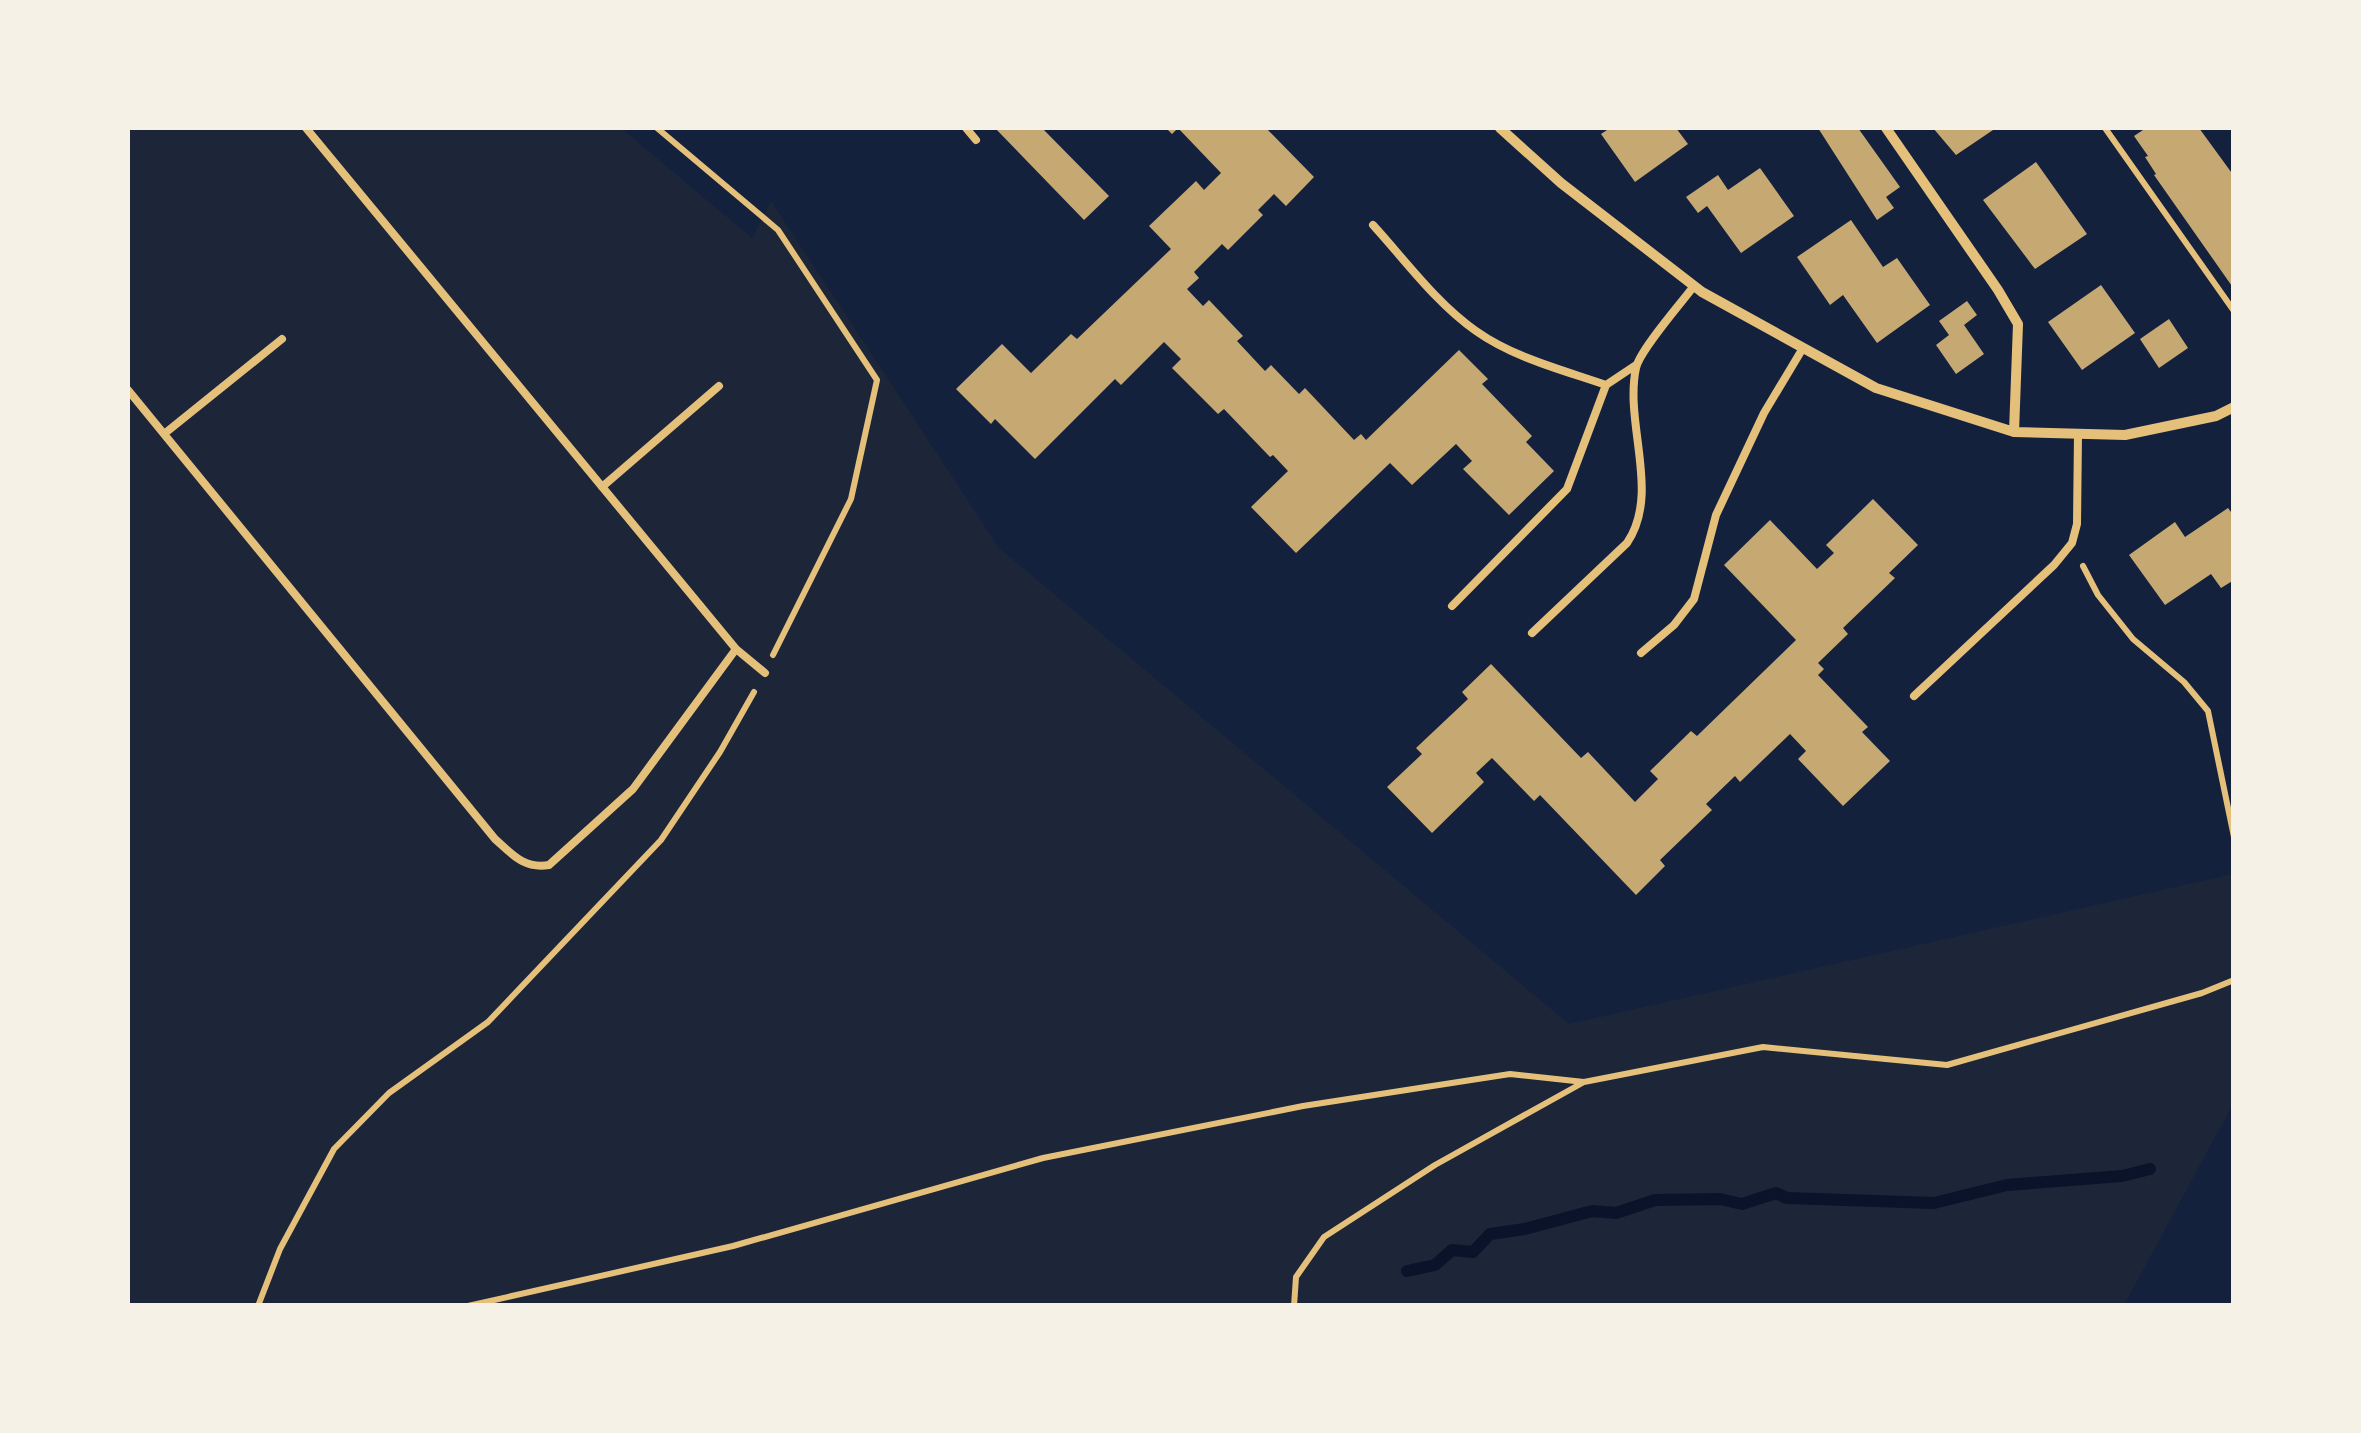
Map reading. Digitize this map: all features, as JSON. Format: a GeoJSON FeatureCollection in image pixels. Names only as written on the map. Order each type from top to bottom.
{"type":"FeatureCollection","features":[{"type":"Feature","properties":{"kind":"street"},"geometry":{"type":"LineString","coordinates":[[1500,128],[1562,183],[1694,286],[1876,388],[2014,432],[2125,434],[2216,416],[2234,408]]}},
{"type":"Feature","properties":{"kind":"street"},"geometry":{"type":"LineString","coordinates":[[1886,128],[2018,324],[2014,432]]}},
{"type":"Feature","properties":{"kind":"lane"},"geometry":{"type":"LineString","coordinates":[[306,128],[736,649],[764,672]]}},
{"type":"Feature","properties":{"kind":"lane"},"geometry":{"type":"LineString","coordinates":[[966,128],[976,140]]}},
{"type":"Feature","properties":{"kind":"lane"},"geometry":{"type":"LineString","coordinates":[[1373,224],[1455,314],[1477,332],[1548,366],[1606,385]]}},
{"type":"Feature","properties":{"kind":"lane"},"geometry":{"type":"LineString","coordinates":[[1452,606],[1567,490],[1606,385],[1636,364],[1694,286]]}},
{"type":"Feature","properties":{"kind":"lane"},"geometry":{"type":"LineString","coordinates":[[164,434],[282,339]]}},
{"type":"Feature","properties":{"kind":"lane"},"geometry":{"type":"LineString","coordinates":[[1641,653],[1674,625],[1694,599],[1716,515],[1764,413],[1803,348]]}},
{"type":"Feature","properties":{"kind":"lane"},"geometry":{"type":"LineString","coordinates":[[1532,633],[1627,543],[1637,528],[1641,496],[1636,364]]}},
{"type":"Feature","properties":{"kind":"lane"},"geometry":{"type":"LineString","coordinates":[[602,486],[719,386]]}},
{"type":"Feature","properties":{"kind":"lane"},"geometry":{"type":"LineString","coordinates":[[128,390],[495,839],[517,860],[534,867],[549,865],[633,789],[736,649]]}},
{"type":"Feature","properties":{"kind":"lane"},"geometry":{"type":"LineString","coordinates":[[1914,696],[2054,565],[2072,543],[2078,524],[2078,434]]}},
{"type":"Feature","properties":{"kind":"path"},"geometry":{"type":"LineString","coordinates":[[258,1306],[280,1248],[334,1149],[389,1093],[488,1022],[661,840],[720,752],[851,498],[876,380],[778,230],[657,128]]}},
{"type":"Feature","properties":{"kind":"path"},"geometry":{"type":"LineString","coordinates":[[2105,128],[2234,311]]}},
{"type":"Feature","properties":{"kind":"path"},"geometry":{"type":"LineString","coordinates":[[2072,543],[2098,596],[2133,639],[2184,682],[2208,711],[2234,837]]}},
{"type":"Feature","properties":{"kind":"path"},"geometry":{"type":"LineString","coordinates":[[468,1306],[733,1246],[1044,1158],[1303,1106],[1510,1074],[1584,1082],[1763,1047],[1947,1065],[2202,993],[2234,980]]}},
{"type":"Feature","properties":{"kind":"path"},"geometry":{"type":"LineString","coordinates":[[1294,1306],[1296,1277],[1324,1237],[1435,1166],[1584,1082]]}},
{"type":"Feature","properties":{"kind":"shaded area"},"geometry":{"type":"Polygon","coordinates":[[[128,128],[621,128],[752,238],[771,201],[999,548],[1569,1024],[2233,874],[2233,1104],[2124,1305],[128,1305],[128,128]]]}},
{"type":"Feature","properties":{"kind":"building"},"geometry":{"type":"Polygon","coordinates":[[[995,128],[1042,128],[1109,196],[1084,220],[995,128]]]}},
{"type":"Feature","properties":{"kind":"building"},"geometry":{"type":"Polygon","coordinates":[[[1178,128],[1266,128],[1314,177],[1286,206],[1274,194],[1258,210],[1263,215],[1228,250],[1222,244],[1194,272],[1199,278],[1187,289],[1203,306],[1209,300],[1243,336],[1237,341],[1265,371],[1271,365],[1299,394],[1305,388],[1354,440],[1361,434],[1366,440],[1459,350],[1488,379],[1482,384],[1532,436],[1526,442],[1554,471],[1509,515],[1463,469],[1472,461],[1456,444],[1412,485],[1390,463],[1296,553],[1251,507],[1288,471],[1224,409],[1218,414],[1172,368],[1181,359],[1164,342],[1121,385],[1115,379],[1035,459],[995,419],[991,424],[956,389],[1002,344],[1031,373],[1071,334],[1077,339],[1171,249],[1149,226],[1196,181],[1204,190],[1221,173],[1178,128]]]}},
{"type":"Feature","properties":{"kind":"building"},"geometry":{"type":"Polygon","coordinates":[[[1610,128],[1676,128],[1688,144],[1635,182],[1601,134],[1610,128]]]}},
{"type":"Feature","properties":{"kind":"building"},"geometry":{"type":"Polygon","coordinates":[[[1818,128],[1858,128],[1900,187],[1886,197],[1894,208],[1877,220],[1818,128]]]}},
{"type":"Feature","properties":{"kind":"building"},"geometry":{"type":"Polygon","coordinates":[[[1933,128],[1996,128],[1956,155],[1933,128]]]}},
{"type":"Feature","properties":{"kind":"building"},"geometry":{"type":"Polygon","coordinates":[[[2146,128],[2199,128],[2234,176],[2234,289],[2154,175],[2145,157],[2148,156],[2134,136],[2146,128]]]}},
{"type":"Feature","properties":{"kind":"building"},"geometry":{"type":"Polygon","coordinates":[[[2036,162],[2087,234],[2035,269],[1983,200],[2036,162]]]}},
{"type":"Feature","properties":{"kind":"building"},"geometry":{"type":"Polygon","coordinates":[[[1760,168],[1794,216],[1741,253],[1707,206],[1698,213],[1686,197],[1718,175],[1728,190],[1760,168]]]}},
{"type":"Feature","properties":{"kind":"building"},"geometry":{"type":"Polygon","coordinates":[[[1851,220],[1883,267],[1897,258],[1930,305],[1877,343],[1843,295],[1830,305],[1797,257],[1851,220]]]}},
{"type":"Feature","properties":{"kind":"building"},"geometry":{"type":"Polygon","coordinates":[[[2101,285],[2135,333],[2082,370],[2048,322],[2101,285]]]}},
{"type":"Feature","properties":{"kind":"building"},"geometry":{"type":"Polygon","coordinates":[[[1967,301],[1977,315],[1964,325],[1984,354],[1956,374],[1936,345],[1949,335],[1939,321],[1967,301]]]}},
{"type":"Feature","properties":{"kind":"building"},"geometry":{"type":"Polygon","coordinates":[[[2169,319],[2188,348],[2159,368],[2140,339],[2169,319]]]}},
{"type":"Feature","properties":{"kind":"building"},"geometry":{"type":"Polygon","coordinates":[[[1873,499],[1918,545],[1889,573],[1895,578],[1843,628],[1848,634],[1818,663],[1824,669],[1818,675],[1868,727],[1862,732],[1890,761],[1843,806],[1798,759],[1806,751],[1790,734],[1740,782],[1735,776],[1706,804],[1712,810],[1660,860],[1665,866],[1636,895],[1540,795],[1534,801],[1492,758],[1476,773],[1484,782],[1432,833],[1387,787],[1422,754],[1416,748],[1468,699],[1462,692],[1491,664],[1581,758],[1588,752],[1635,802],[1658,779],[1650,771],[1691,731],[1697,736],[1796,640],[1724,565],[1770,520],[1817,569],[1834,553],[1826,545],[1873,499]]]}},
{"type":"Feature","properties":{"kind":"building"},"geometry":{"type":"Polygon","coordinates":[[[2228,508],[2234,516],[2234,580],[2221,588],[2211,574],[2165,605],[2129,555],[2175,522],[2185,537],[2228,508]]]}},
{"type":"Feature","properties":{"kind":"waterway"},"geometry":{"type":"LineString","coordinates":[[1407,1271],[1435,1265],[1452,1250],[1473,1252],[1490,1234],[1592,1211],[1616,1213],[1655,1200],[1720,1199],[1742,1204],[1776,1193],[1787,1198],[1934,1203],[2007,1185],[2122,1176],[2150,1169]]}}]}
